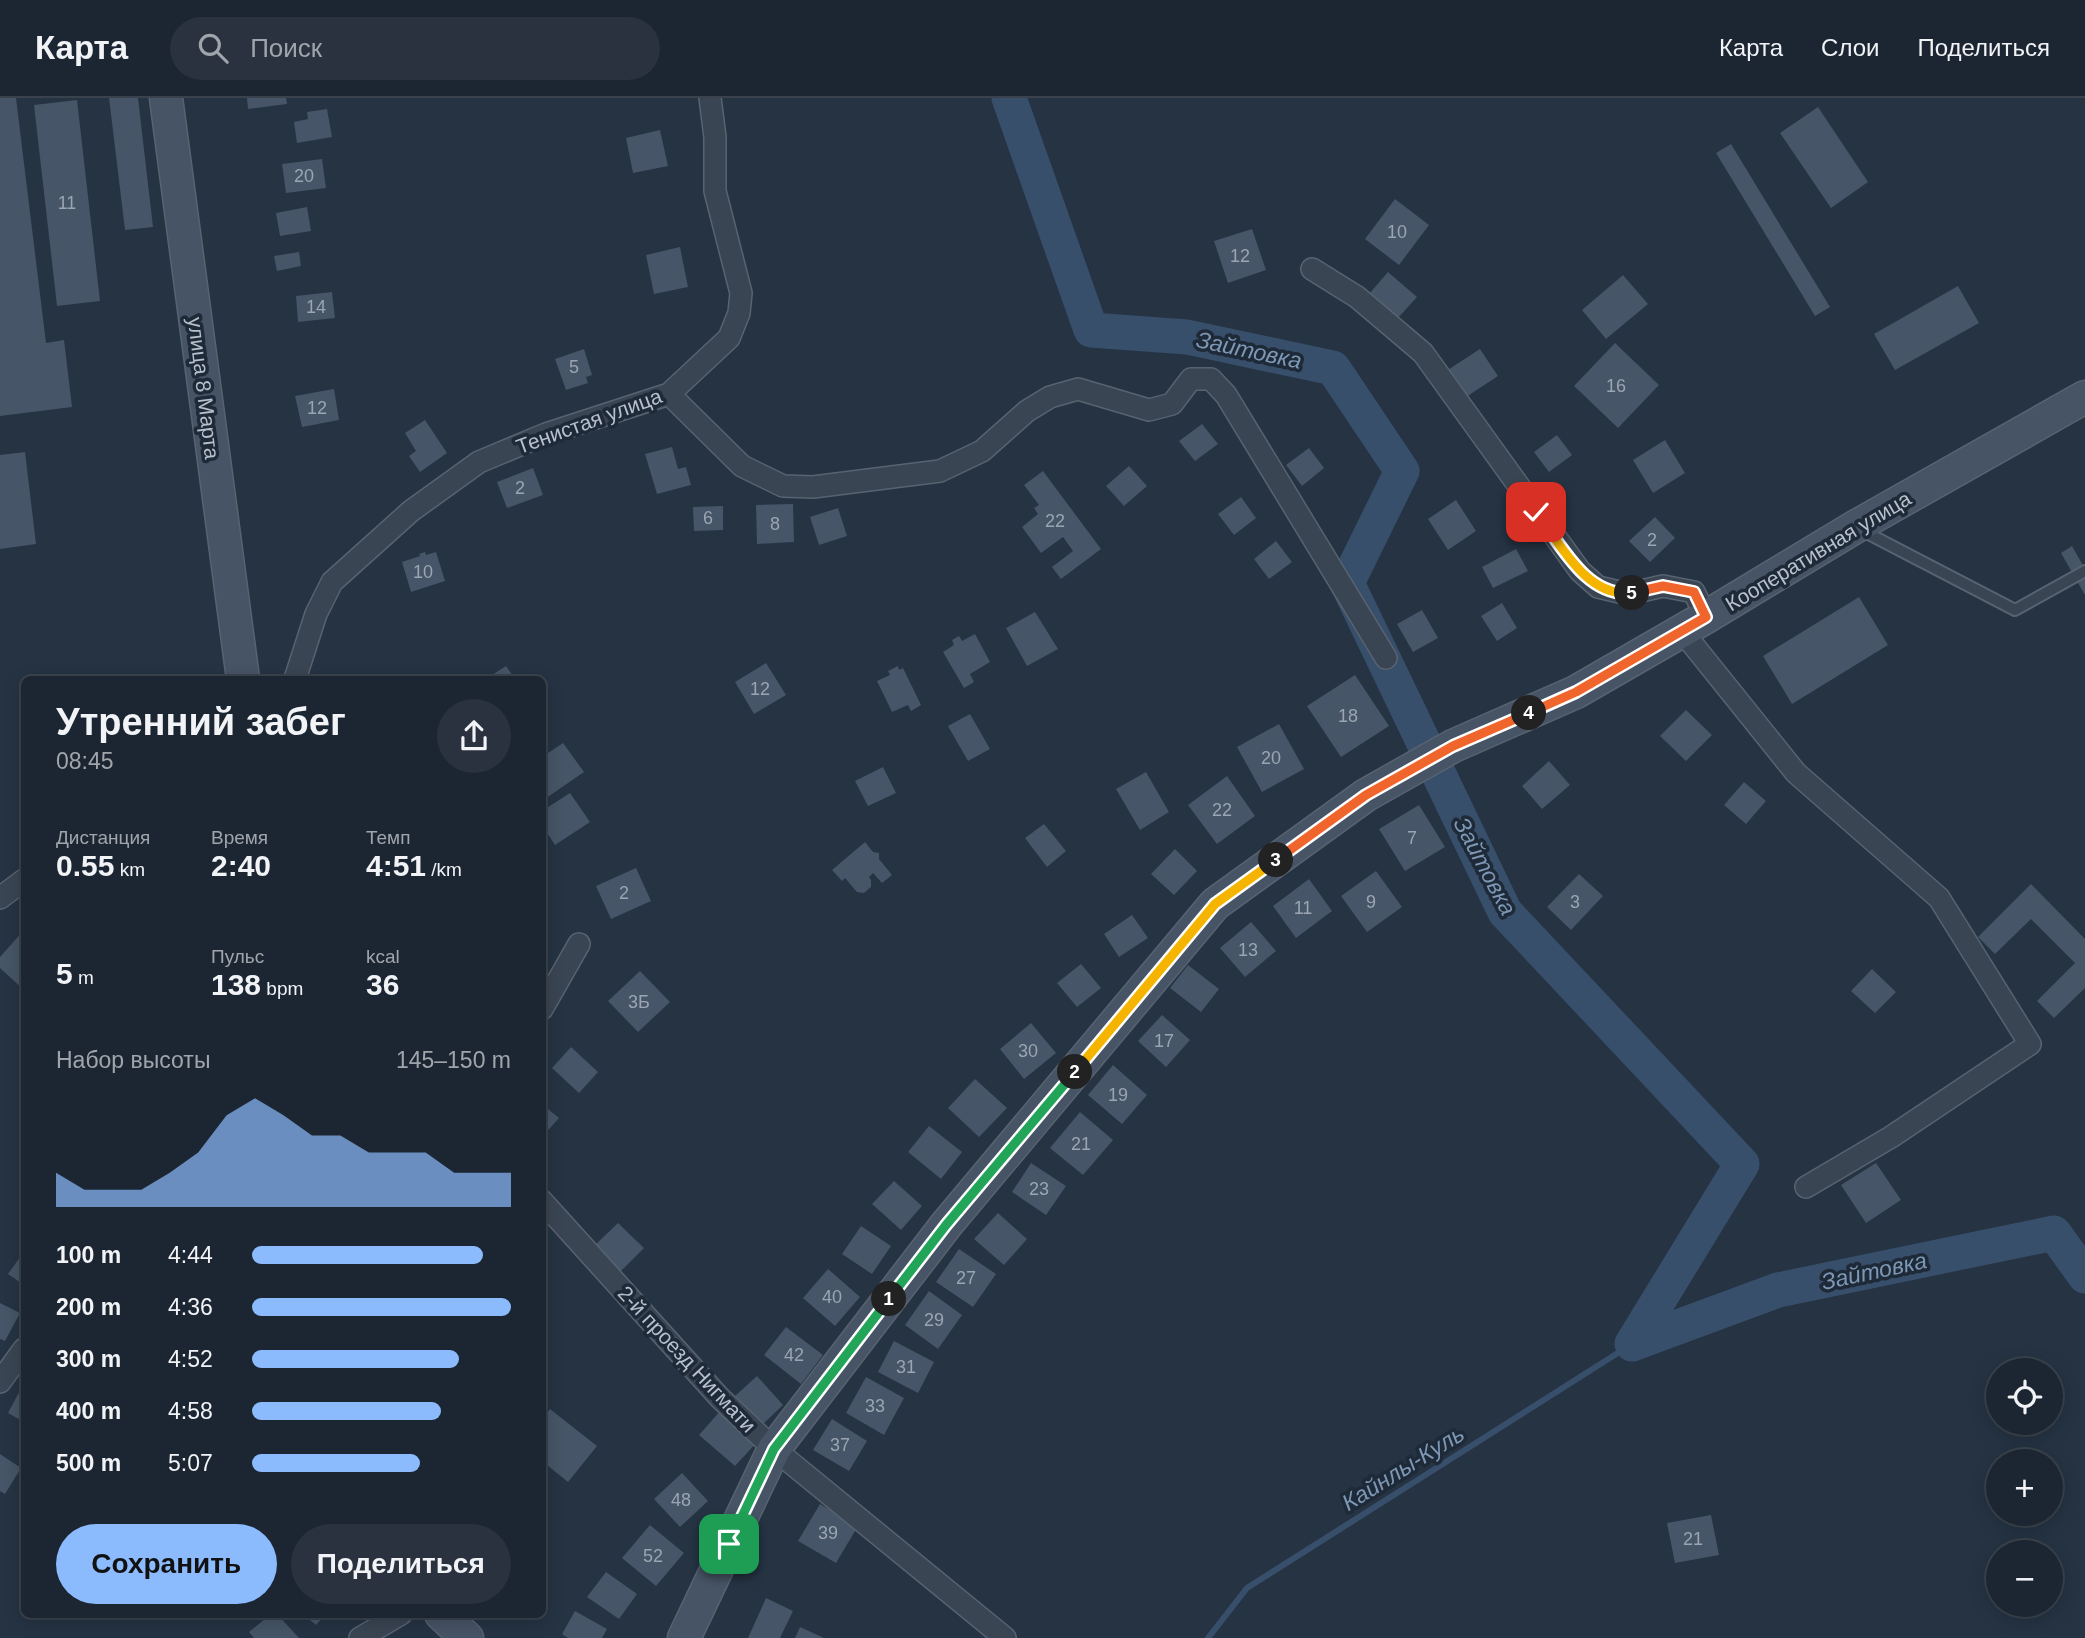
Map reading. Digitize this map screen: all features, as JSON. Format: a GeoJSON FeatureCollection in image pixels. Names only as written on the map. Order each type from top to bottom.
{"type":"FeatureCollection","features":[{"type":"Feature","properties":{"kind":"main road","name":"улица 8 Марта"},"geometry":{"type":"LineString","coordinates":[[166,98],[243,676]]}},
{"type":"Feature","properties":{"kind":"main road","name":"Кооперативная улица"},"geometry":{"type":"LineString","coordinates":[[684,1638],[774,1449],[946,1225],[1215,904],[1366,795],[1453,746],[1576,692],[1855,527],[2085,397]]}},
{"type":"Feature","properties":{"kind":"main road"},"geometry":{"type":"LineString","coordinates":[[445,1618],[467,1638]]}},
{"type":"Feature","properties":{"kind":"street","name":"Тенистая улица"},"geometry":{"type":"LineString","coordinates":[[296,676],[316,614],[332,582],[411,511],[480,462],[546,434],[668,394],[729,338],[739,313],[741,293],[715,191],[715,138],[710,98]]}},
{"type":"Feature","properties":{"kind":"street"},"geometry":{"type":"LineString","coordinates":[[1312,269],[1357,297],[1423,353],[1580,571],[1598,587],[1628,594],[1663,586],[1694,592],[1694,624],[1796,773],[1939,898],[2030,1044],[1891,1137],[1806,1187]]}},
{"type":"Feature","properties":{"kind":"street"},"geometry":{"type":"LineString","coordinates":[[668,394],[742,466],[783,486],[813,487],[940,471],[982,451],[1027,411],[1050,397],[1069,391],[1078,389],[1149,410],[1172,404],[1191,379],[1211,379],[1226,395],[1386,657]]}},
{"type":"Feature","properties":{"kind":"street"},"geometry":{"type":"LineString","coordinates":[[0,898],[21,882]]}},
{"type":"Feature","properties":{"kind":"street"},"geometry":{"type":"LineString","coordinates":[[546,1002],[579,944]]}},
{"type":"Feature","properties":{"kind":"street","name":"2-й проезд Нигмати"},"geometry":{"type":"LineString","coordinates":[[546,1205],[720,1398],[774,1449],[1005,1638]]}},
{"type":"Feature","properties":{"kind":"street"},"geometry":{"type":"LineString","coordinates":[[0,1382],[21,1353]]}},
{"type":"Feature","properties":{"kind":"street"},"geometry":{"type":"LineString","coordinates":[[360,1638],[394,1618]]}},
{"type":"Feature","properties":{"kind":"lane"},"geometry":{"type":"LineString","coordinates":[[1855,527],[2015,610],[2085,571]]}},
{"type":"Feature","properties":{"kind":"building"},"geometry":{"type":"Polygon","coordinates":[[[0,98],[16,98],[46,343],[64,340],[72,407],[0,416],[0,98]]]}},
{"type":"Feature","properties":{"kind":"building"},"geometry":{"type":"Polygon","coordinates":[[[109,98],[138,98],[153,227],[125,230],[109,98]]]}},
{"type":"Feature","properties":{"kind":"building"},"geometry":{"type":"Polygon","coordinates":[[[247,98],[286,98],[287,104],[248,109],[247,98]]]}},
{"type":"Feature","properties":{"kind":"building"},"geometry":{"type":"Polygon","coordinates":[[[77,100],[100,301],[57,306],[34,105],[77,100]]]}},
{"type":"Feature","properties":{"kind":"building"},"geometry":{"type":"Polygon","coordinates":[[[1818,107],[1868,182],[1831,208],[1780,133],[1818,107]]]}},
{"type":"Feature","properties":{"kind":"building"},"geometry":{"type":"Polygon","coordinates":[[[327,109],[332,137],[297,143],[294,122],[308,119],[307,112],[327,109]]]}},
{"type":"Feature","properties":{"kind":"building"},"geometry":{"type":"Polygon","coordinates":[[[660,130],[668,166],[633,173],[626,138],[660,130]]]}},
{"type":"Feature","properties":{"kind":"building"},"geometry":{"type":"Polygon","coordinates":[[[1731,144],[1830,307],[1815,316],[1716,153],[1731,144]]]}},
{"type":"Feature","properties":{"kind":"building"},"geometry":{"type":"Polygon","coordinates":[[[322,159],[326,188],[286,193],[282,164],[322,159]]]}},
{"type":"Feature","properties":{"kind":"building"},"geometry":{"type":"Polygon","coordinates":[[[1395,199],[1429,225],[1399,265],[1365,239],[1395,199]]]}},
{"type":"Feature","properties":{"kind":"building"},"geometry":{"type":"Polygon","coordinates":[[[307,207],[311,231],[280,236],[276,213],[307,207]]]}},
{"type":"Feature","properties":{"kind":"building"},"geometry":{"type":"Polygon","coordinates":[[[1252,229],[1266,270],[1228,283],[1214,241],[1252,229]]]}},
{"type":"Feature","properties":{"kind":"building"},"geometry":{"type":"Polygon","coordinates":[[[680,247],[688,287],[654,294],[646,255],[680,247]]]}},
{"type":"Feature","properties":{"kind":"building"},"geometry":{"type":"Polygon","coordinates":[[[299,252],[301,266],[277,271],[274,256],[299,252]]]}},
{"type":"Feature","properties":{"kind":"building"},"geometry":{"type":"Polygon","coordinates":[[[1388,272],[1417,297],[1397,319],[1369,294],[1388,272]]]}},
{"type":"Feature","properties":{"kind":"building"},"geometry":{"type":"Polygon","coordinates":[[[1623,275],[1648,304],[1606,339],[1582,310],[1623,275]]]}},
{"type":"Feature","properties":{"kind":"building"},"geometry":{"type":"Polygon","coordinates":[[[1958,286],[1979,323],[1895,370],[1874,334],[1958,286]]]}},
{"type":"Feature","properties":{"kind":"building"},"geometry":{"type":"Polygon","coordinates":[[[332,292],[335,318],[298,322],[296,296],[332,292]]]}},
{"type":"Feature","properties":{"kind":"building"},"geometry":{"type":"Polygon","coordinates":[[[1615,343],[1659,385],[1618,428],[1574,386],[1615,343]]]}},
{"type":"Feature","properties":{"kind":"building"},"geometry":{"type":"Polygon","coordinates":[[[584,349],[592,375],[586,377],[588,383],[566,390],[555,359],[584,349]]]}},
{"type":"Feature","properties":{"kind":"building"},"geometry":{"type":"Polygon","coordinates":[[[1480,349],[1498,376],[1460,401],[1443,373],[1480,349]]]}},
{"type":"Feature","properties":{"kind":"building"},"geometry":{"type":"Polygon","coordinates":[[[334,389],[339,420],[302,427],[295,396],[334,389]]]}},
{"type":"Feature","properties":{"kind":"building"},"geometry":{"type":"Polygon","coordinates":[[[425,420],[447,453],[420,472],[409,456],[416,451],[405,433],[425,420]]]}},
{"type":"Feature","properties":{"kind":"building"},"geometry":{"type":"Polygon","coordinates":[[[1202,424],[1218,444],[1195,461],[1179,441],[1202,424]]]}},
{"type":"Feature","properties":{"kind":"building"},"geometry":{"type":"Polygon","coordinates":[[[1557,435],[1572,455],[1549,472],[1534,452],[1557,435]]]}},
{"type":"Feature","properties":{"kind":"building"},"geometry":{"type":"Polygon","coordinates":[[[1665,440],[1685,473],[1653,493],[1633,460],[1665,440]]]}},
{"type":"Feature","properties":{"kind":"building"},"geometry":{"type":"Polygon","coordinates":[[[672,447],[678,469],[686,467],[691,485],[657,494],[645,454],[672,447]]]}},
{"type":"Feature","properties":{"kind":"building"},"geometry":{"type":"Polygon","coordinates":[[[1309,448],[1324,468],[1302,486],[1286,465],[1309,448]]]}},
{"type":"Feature","properties":{"kind":"building"},"geometry":{"type":"Polygon","coordinates":[[[25,452],[36,544],[0,549],[0,455],[25,452]]]}},
{"type":"Feature","properties":{"kind":"building"},"geometry":{"type":"Polygon","coordinates":[[[1129,466],[1147,486],[1124,506],[1106,486],[1129,466]]]}},
{"type":"Feature","properties":{"kind":"building"},"geometry":{"type":"Polygon","coordinates":[[[533,468],[543,495],[507,508],[497,482],[533,468]]]}},
{"type":"Feature","properties":{"kind":"building"},"geometry":{"type":"Polygon","coordinates":[[[1043,471],[1101,549],[1061,579],[1052,567],[1073,551],[1063,537],[1041,553],[1022,527],[1038,514],[1034,508],[1039,505],[1024,485],[1043,471]]]}},
{"type":"Feature","properties":{"kind":"building"},"geometry":{"type":"Polygon","coordinates":[[[1241,497],[1256,518],[1234,535],[1218,514],[1241,497]]]}},
{"type":"Feature","properties":{"kind":"building"},"geometry":{"type":"Polygon","coordinates":[[[1456,500],[1476,531],[1448,550],[1428,519],[1456,500]]]}},
{"type":"Feature","properties":{"kind":"building"},"geometry":{"type":"Polygon","coordinates":[[[793,504],[794,542],[757,544],[756,505],[793,504]]]}},
{"type":"Feature","properties":{"kind":"building"},"geometry":{"type":"Polygon","coordinates":[[[723,506],[723,530],[694,531],[693,507],[723,506]]]}},
{"type":"Feature","properties":{"kind":"building"},"geometry":{"type":"Polygon","coordinates":[[[838,508],[847,536],[819,545],[810,517],[838,508]]]}},
{"type":"Feature","properties":{"kind":"building"},"geometry":{"type":"Polygon","coordinates":[[[1655,517],[1675,538],[1650,562],[1629,541],[1655,517]]]}},
{"type":"Feature","properties":{"kind":"building"},"geometry":{"type":"Polygon","coordinates":[[[1276,541],[1292,562],[1269,579],[1254,559],[1276,541]]]}},
{"type":"Feature","properties":{"kind":"building"},"geometry":{"type":"Polygon","coordinates":[[[2072,546],[2085,569],[2085,595],[2061,553],[2072,546]]]}},
{"type":"Feature","properties":{"kind":"building"},"geometry":{"type":"Polygon","coordinates":[[[1516,549],[1528,571],[1493,588],[1482,567],[1516,549]]]}},
{"type":"Feature","properties":{"kind":"building"},"geometry":{"type":"Polygon","coordinates":[[[425,552],[426,555],[436,552],[445,581],[411,592],[402,562],[425,552]]]}},
{"type":"Feature","properties":{"kind":"building"},"geometry":{"type":"Polygon","coordinates":[[[1859,597],[1888,645],[1792,704],[1763,656],[1859,597]]]}},
{"type":"Feature","properties":{"kind":"building"},"geometry":{"type":"Polygon","coordinates":[[[1502,603],[1517,628],[1497,641],[1481,616],[1502,603]]]}},
{"type":"Feature","properties":{"kind":"building"},"geometry":{"type":"Polygon","coordinates":[[[1422,610],[1438,638],[1413,652],[1397,624],[1422,610]]]}},
{"type":"Feature","properties":{"kind":"building"},"geometry":{"type":"Polygon","coordinates":[[[1035,612],[1058,649],[1027,666],[1006,628],[1035,612]]]}},
{"type":"Feature","properties":{"kind":"building"},"geometry":{"type":"Polygon","coordinates":[[[975,634],[990,662],[970,674],[974,682],[964,688],[943,652],[954,645],[952,640],[959,636],[962,641],[975,634]]]}},
{"type":"Feature","properties":{"kind":"building"},"geometry":{"type":"Polygon","coordinates":[[[766,663],[786,695],[754,714],[735,682],[766,663]]]}},
{"type":"Feature","properties":{"kind":"building"},"geometry":{"type":"Polygon","coordinates":[[[506,666],[513,676],[491,676],[506,666]]]}},
{"type":"Feature","properties":{"kind":"building"},"geometry":{"type":"Polygon","coordinates":[[[898,666],[899,670],[903,668],[921,705],[911,711],[908,705],[892,712],[877,681],[890,675],[888,671],[898,666]]]}},
{"type":"Feature","properties":{"kind":"building"},"geometry":{"type":"Polygon","coordinates":[[[1355,675],[1389,726],[1341,757],[1307,706],[1355,675]]]}},
{"type":"Feature","properties":{"kind":"building"},"geometry":{"type":"Polygon","coordinates":[[[1686,710],[1712,735],[1686,761],[1660,736],[1686,710]]]}},
{"type":"Feature","properties":{"kind":"building"},"geometry":{"type":"Polygon","coordinates":[[[970,714],[990,749],[968,761],[948,726],[970,714]]]}},
{"type":"Feature","properties":{"kind":"building"},"geometry":{"type":"Polygon","coordinates":[[[1279,724],[1304,769],[1262,792],[1237,747],[1279,724]]]}},
{"type":"Feature","properties":{"kind":"building"},"geometry":{"type":"Polygon","coordinates":[[[563,743],[584,772],[546,798],[546,754],[563,743]]]}},
{"type":"Feature","properties":{"kind":"building"},"geometry":{"type":"Polygon","coordinates":[[[1549,761],[1570,785],[1542,809],[1522,786],[1549,761]]]}},
{"type":"Feature","properties":{"kind":"building"},"geometry":{"type":"Polygon","coordinates":[[[883,767],[896,793],[868,806],[855,781],[883,767]]]}},
{"type":"Feature","properties":{"kind":"building"},"geometry":{"type":"Polygon","coordinates":[[[1146,772],[1169,812],[1140,830],[1116,789],[1146,772]]]}},
{"type":"Feature","properties":{"kind":"building"},"geometry":{"type":"Polygon","coordinates":[[[1227,776],[1255,816],[1217,844],[1188,805],[1227,776]]]}},
{"type":"Feature","properties":{"kind":"building"},"geometry":{"type":"Polygon","coordinates":[[[1744,782],[1766,801],[1746,824],[1724,805],[1744,782]]]}},
{"type":"Feature","properties":{"kind":"building"},"geometry":{"type":"Polygon","coordinates":[[[570,793],[590,822],[555,845],[546,831],[546,808],[570,793]]]}},
{"type":"Feature","properties":{"kind":"building"},"geometry":{"type":"Polygon","coordinates":[[[1419,805],[1445,847],[1405,871],[1379,829],[1419,805]]]}},
{"type":"Feature","properties":{"kind":"building"},"geometry":{"type":"Polygon","coordinates":[[[1044,824],[1066,851],[1047,867],[1025,838],[1044,824]]]}},
{"type":"Feature","properties":{"kind":"building"},"geometry":{"type":"Polygon","coordinates":[[[865,842],[873,852],[879,853],[879,859],[892,875],[882,883],[873,873],[869,877],[871,887],[864,893],[857,892],[845,878],[842,881],[832,870],[865,842]]]}},
{"type":"Feature","properties":{"kind":"building"},"geometry":{"type":"Polygon","coordinates":[[[1175,849],[1197,871],[1174,895],[1151,874],[1175,849]]]}},
{"type":"Feature","properties":{"kind":"building"},"geometry":{"type":"Polygon","coordinates":[[[636,868],[651,901],[611,919],[596,886],[636,868]]]}},
{"type":"Feature","properties":{"kind":"building"},"geometry":{"type":"Polygon","coordinates":[[[1376,871],[1402,907],[1367,932],[1341,896],[1376,871]]]}},
{"type":"Feature","properties":{"kind":"building"},"geometry":{"type":"Polygon","coordinates":[[[1579,874],[1603,896],[1571,930],[1547,907],[1579,874]]]}},
{"type":"Feature","properties":{"kind":"building"},"geometry":{"type":"Polygon","coordinates":[[[1309,879],[1332,911],[1296,938],[1273,906],[1309,879]]]}},
{"type":"Feature","properties":{"kind":"building"},"geometry":{"type":"Polygon","coordinates":[[[2031,884],[2085,939],[2085,988],[2054,1018],[2037,1001],[2075,963],[2031,919],[1995,954],[1978,937],[2031,884]]]}},
{"type":"Feature","properties":{"kind":"building"},"geometry":{"type":"Polygon","coordinates":[[[1132,915],[1148,938],[1119,957],[1104,934],[1132,915]]]}},
{"type":"Feature","properties":{"kind":"building"},"geometry":{"type":"Polygon","coordinates":[[[1251,922],[1276,951],[1245,977],[1220,948],[1251,922]]]}},
{"type":"Feature","properties":{"kind":"building"},"geometry":{"type":"Polygon","coordinates":[[[21,933],[21,987],[0,968],[0,957],[21,933]]]}},
{"type":"Feature","properties":{"kind":"building"},"geometry":{"type":"Polygon","coordinates":[[[1081,964],[1101,988],[1077,1007],[1057,983],[1081,964]]]}},
{"type":"Feature","properties":{"kind":"building"},"geometry":{"type":"Polygon","coordinates":[[[1188,965],[1219,989],[1201,1012],[1170,988],[1188,965]]]}},
{"type":"Feature","properties":{"kind":"building"},"geometry":{"type":"Polygon","coordinates":[[[1872,969],[1896,992],[1875,1013],[1851,991],[1872,969]]]}},
{"type":"Feature","properties":{"kind":"building"},"geometry":{"type":"Polygon","coordinates":[[[640,971],[670,1002],[638,1032],[608,1001],[640,971]]]}},
{"type":"Feature","properties":{"kind":"building"},"geometry":{"type":"Polygon","coordinates":[[[1162,1015],[1190,1040],[1166,1067],[1138,1041],[1162,1015]]]}},
{"type":"Feature","properties":{"kind":"building"},"geometry":{"type":"Polygon","coordinates":[[[1031,1023],[1056,1053],[1024,1079],[1000,1049],[1031,1023]]]}},
{"type":"Feature","properties":{"kind":"building"},"geometry":{"type":"Polygon","coordinates":[[[571,1047],[598,1072],[579,1093],[552,1068],[571,1047]]]}},
{"type":"Feature","properties":{"kind":"building"},"geometry":{"type":"Polygon","coordinates":[[[1113,1065],[1147,1095],[1122,1124],[1088,1095],[1113,1065]]]}},
{"type":"Feature","properties":{"kind":"building"},"geometry":{"type":"Polygon","coordinates":[[[975,1079],[1007,1108],[979,1137],[948,1108],[975,1079]]]}},
{"type":"Feature","properties":{"kind":"building"},"geometry":{"type":"Polygon","coordinates":[[[546,1107],[559,1118],[546,1133],[546,1107]]]}},
{"type":"Feature","properties":{"kind":"building"},"geometry":{"type":"Polygon","coordinates":[[[1080,1112],[1113,1140],[1083,1175],[1050,1148],[1080,1112]]]}},
{"type":"Feature","properties":{"kind":"building"},"geometry":{"type":"Polygon","coordinates":[[[929,1126],[962,1152],[941,1179],[908,1152],[929,1126]]]}},
{"type":"Feature","properties":{"kind":"building"},"geometry":{"type":"Polygon","coordinates":[[[1031,1163],[1066,1186],[1046,1215],[1012,1192],[1031,1163]]]}},
{"type":"Feature","properties":{"kind":"building"},"geometry":{"type":"Polygon","coordinates":[[[1876,1163],[1901,1200],[1866,1223],[1841,1185],[1876,1163]]]}},
{"type":"Feature","properties":{"kind":"building"},"geometry":{"type":"Polygon","coordinates":[[[894,1181],[922,1206],[901,1230],[872,1204],[894,1181]]]}},
{"type":"Feature","properties":{"kind":"building"},"geometry":{"type":"Polygon","coordinates":[[[998,1213],[1027,1239],[1004,1265],[974,1239],[998,1213]]]}},
{"type":"Feature","properties":{"kind":"building"},"geometry":{"type":"Polygon","coordinates":[[[618,1223],[644,1248],[617,1275],[591,1249],[618,1223]]]}},
{"type":"Feature","properties":{"kind":"building"},"geometry":{"type":"Polygon","coordinates":[[[861,1226],[891,1246],[872,1274],[842,1254],[861,1226]]]}},
{"type":"Feature","properties":{"kind":"building"},"geometry":{"type":"Polygon","coordinates":[[[959,1249],[996,1274],[973,1307],[936,1282],[959,1249]]]}},
{"type":"Feature","properties":{"kind":"building"},"geometry":{"type":"Polygon","coordinates":[[[21,1256],[21,1283],[8,1274],[21,1256]]]}},
{"type":"Feature","properties":{"kind":"building"},"geometry":{"type":"Polygon","coordinates":[[[828,1269],[860,1297],[835,1326],[803,1298],[828,1269]]]}},
{"type":"Feature","properties":{"kind":"building"},"geometry":{"type":"Polygon","coordinates":[[[929,1291],[962,1315],[938,1349],[905,1325],[929,1291]]]}},
{"type":"Feature","properties":{"kind":"building"},"geometry":{"type":"Polygon","coordinates":[[[0,1303],[20,1313],[5,1341],[0,1339],[0,1303]]]}},
{"type":"Feature","properties":{"kind":"building"},"geometry":{"type":"Polygon","coordinates":[[[786,1327],[823,1355],[801,1384],[764,1355],[786,1327]]]}},
{"type":"Feature","properties":{"kind":"building"},"geometry":{"type":"Polygon","coordinates":[[[894,1341],[934,1362],[918,1393],[878,1372],[894,1341]]]}},
{"type":"Feature","properties":{"kind":"building"},"geometry":{"type":"Polygon","coordinates":[[[757,1376],[783,1405],[762,1425],[735,1396],[757,1376]]]}},
{"type":"Feature","properties":{"kind":"building"},"geometry":{"type":"Polygon","coordinates":[[[866,1377],[904,1398],[884,1435],[846,1413],[866,1377]]]}},
{"type":"Feature","properties":{"kind":"building"},"geometry":{"type":"Polygon","coordinates":[[[21,1389],[21,1420],[8,1413],[21,1389]]]}},
{"type":"Feature","properties":{"kind":"building"},"geometry":{"type":"Polygon","coordinates":[[[550,1409],[597,1446],[568,1482],[546,1464],[546,1414],[550,1409]]]}},
{"type":"Feature","properties":{"kind":"building"},"geometry":{"type":"Polygon","coordinates":[[[721,1410],[757,1442],[735,1466],[699,1435],[721,1410]]]}},
{"type":"Feature","properties":{"kind":"building"},"geometry":{"type":"Polygon","coordinates":[[[832,1419],[867,1441],[849,1471],[813,1450],[832,1419]]]}},
{"type":"Feature","properties":{"kind":"building"},"geometry":{"type":"Polygon","coordinates":[[[0,1454],[21,1468],[5,1494],[0,1491],[0,1454]]]}},
{"type":"Feature","properties":{"kind":"building"},"geometry":{"type":"Polygon","coordinates":[[[682,1473],[708,1501],[680,1527],[654,1499],[682,1473]]]}},
{"type":"Feature","properties":{"kind":"building"},"geometry":{"type":"Polygon","coordinates":[[[820,1504],[858,1526],[836,1563],[798,1541],[820,1504]]]}},
{"type":"Feature","properties":{"kind":"building"},"geometry":{"type":"Polygon","coordinates":[[[1711,1515],[1719,1555],[1675,1563],[1667,1523],[1711,1515]]]}},
{"type":"Feature","properties":{"kind":"building"},"geometry":{"type":"Polygon","coordinates":[[[650,1525],[684,1553],[656,1586],[622,1558],[650,1525]]]}},
{"type":"Feature","properties":{"kind":"building"},"geometry":{"type":"Polygon","coordinates":[[[606,1572],[637,1594],[619,1619],[587,1597],[606,1572]]]}},
{"type":"Feature","properties":{"kind":"building"},"geometry":{"type":"Polygon","coordinates":[[[766,1598],[793,1611],[780,1638],[748,1638],[766,1598]]]}},
{"type":"Feature","properties":{"kind":"building"},"geometry":{"type":"Polygon","coordinates":[[[575,1611],[607,1629],[602,1638],[568,1638],[562,1634],[575,1611]]]}},
{"type":"Feature","properties":{"kind":"building"},"geometry":{"type":"Polygon","coordinates":[[[266,1618],[281,1618],[299,1638],[254,1638],[249,1632],[266,1618]]]}},
{"type":"Feature","properties":{"kind":"building"},"geometry":{"type":"Polygon","coordinates":[[[308,1618],[322,1618],[316,1625],[308,1618]]]}},
{"type":"Feature","properties":{"kind":"building"},"geometry":{"type":"Polygon","coordinates":[[[800,1627],[824,1638],[795,1638],[800,1627]]]}},
{"type":"Feature","properties":{"kind":"waterway","name":"Зайтовка"},"geometry":{"type":"LineString","coordinates":[[1009,98],[1091,330],[1187,337],[1333,368],[1402,471],[1347,583],[1505,912],[1742,1164],[1632,1344],[1778,1290],[2054,1233],[2085,1276]]}},
{"type":"Feature","properties":{"kind":"waterway","name":"Кайнлы-Куль"},"geometry":{"type":"LineString","coordinates":[[1208,1638],[1247,1588],[1632,1344]]}},
{"type":"Feature","properties":{"kind":"route"},"geometry":{"type":"LineString","coordinates":[[729,1544],[774,1449],[946,1225],[1215,904],[1366,795],[1453,746],[1576,692],[1706,617],[1694,592],[1663,586],[1628,594],[1598,587],[1580,571],[1536,512]]}}]}
